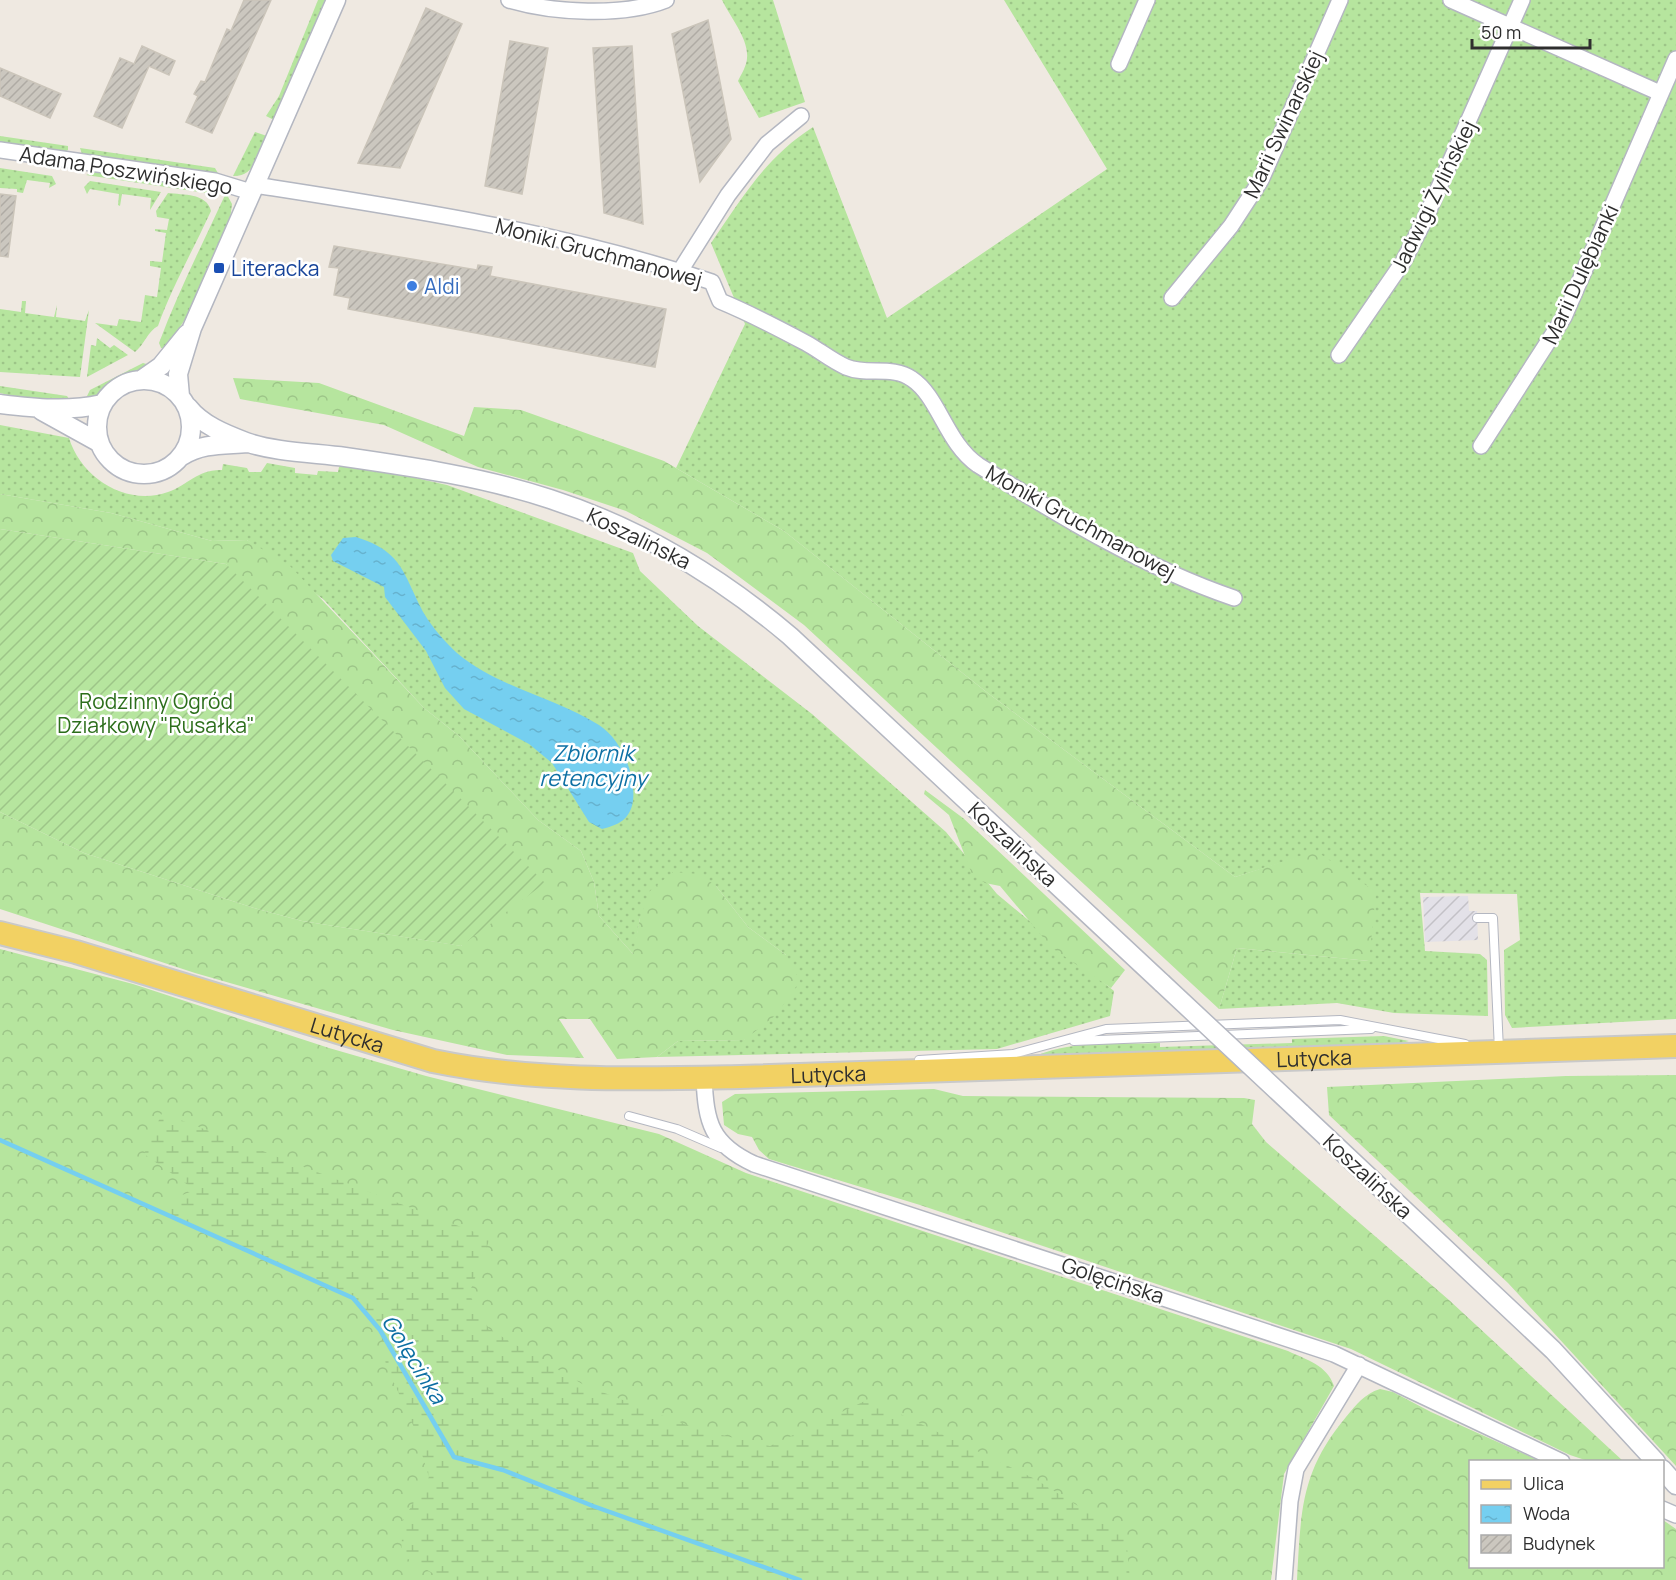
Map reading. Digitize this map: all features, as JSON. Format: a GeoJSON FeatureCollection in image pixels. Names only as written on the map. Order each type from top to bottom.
{"type":"FeatureCollection","features":[{"type":"Feature","properties":{"kind":"main road","name":"Lutycka"},"geometry":{"type":"LineString","coordinates":[[0,933],[76,952],[363,1042],[467,1068],[560,1078],[784,1076],[1676,1046]]}},
{"type":"Feature","properties":{"kind":"street"},"geometry":{"type":"LineString","coordinates":[[192,328],[161,366],[141,380],[125,385],[112,393],[102,404],[97,422],[98,442],[105,455],[118,466],[135,474],[154,474],[170,468],[182,456],[190,441],[192,424],[178,374],[192,328],[336,0]]}},
{"type":"Feature","properties":{"kind":"street"},"geometry":{"type":"LineString","coordinates":[[510,0],[535,7],[580,10],[652,5],[666,0]]}},
{"type":"Feature","properties":{"kind":"street"},"geometry":{"type":"LineString","coordinates":[[1119,64],[1148,0]]}},
{"type":"Feature","properties":{"kind":"street","name":"Marii Swinarskiej"},"geometry":{"type":"LineString","coordinates":[[1172,298],[1231,226],[1261,180],[1340,0]]}},
{"type":"Feature","properties":{"kind":"street"},"geometry":{"type":"LineString","coordinates":[[1451,0],[1660,93]]}},
{"type":"Feature","properties":{"kind":"street","name":"Jadwigi Żylińskiej"},"geometry":{"type":"LineString","coordinates":[[1339,355],[1371,313],[1408,252],[1451,164],[1522,0]]}},
{"type":"Feature","properties":{"kind":"street","name":"Marii Dulębianki"},"geometry":{"type":"LineString","coordinates":[[1481,446],[1564,317],[1676,59]]}},
{"type":"Feature","properties":{"kind":"street"},"geometry":{"type":"LineString","coordinates":[[680,271],[728,195],[767,144],[801,116]]}},
{"type":"Feature","properties":{"kind":"street","name":"Adama Poszwińskiego"},"geometry":{"type":"LineString","coordinates":[[0,150],[215,181],[253,189]]}},
{"type":"Feature","properties":{"kind":"street","name":"Moniki Gruchmanowej"},"geometry":{"type":"LineString","coordinates":[[253,189],[481,221],[600,248],[712,282],[720,301],[784,331],[844,366],[867,372],[888,371],[910,377],[927,394],[966,456],[978,465],[1107,541],[1196,585],[1234,598]]}},
{"type":"Feature","properties":{"kind":"street"},"geometry":{"type":"LineString","coordinates":[[141,380],[157,381],[168,386],[184,401]]}},
{"type":"Feature","properties":{"kind":"street","name":"Koszalińska"},"geometry":{"type":"LineString","coordinates":[[184,401],[196,418],[248,442],[442,472],[504,486],[605,519],[681,557],[735,592],[790,636],[1553,1350],[1655,1460]]}},
{"type":"Feature","properties":{"kind":"street"},"geometry":{"type":"LineString","coordinates":[[0,404],[38,409],[81,409],[102,404]]}},
{"type":"Feature","properties":{"kind":"street"},"geometry":{"type":"LineString","coordinates":[[38,409],[98,442]]}},
{"type":"Feature","properties":{"kind":"street","name":"Koszalińska"},"geometry":{"type":"LineString","coordinates":[[182,456],[194,448],[248,442]]}},
{"type":"Feature","properties":{"kind":"street"},"geometry":{"type":"LineString","coordinates":[[0,922],[76,952]]}},
{"type":"Feature","properties":{"kind":"street","name":"Golęcińska"},"geometry":{"type":"LineString","coordinates":[[705,1078],[712,1130],[730,1152],[754,1164],[1214,1314],[1359,1365],[1560,1460]]}},
{"type":"Feature","properties":{"kind":"street"},"geometry":{"type":"LineString","coordinates":[[1284,1580],[1290,1501],[1296,1469],[1359,1365]]}},
{"type":"Feature","properties":{"kind":"street"},"geometry":{"type":"LineString","coordinates":[[1664,1471],[1676,1485]]}},
{"type":"Feature","properties":{"kind":"lane"},"geometry":{"type":"LineString","coordinates":[[908,1060],[1013,1054],[1106,1029],[1340,1020],[1499,1051],[1493,918],[1477,918]]}},
{"type":"Feature","properties":{"kind":"lane"},"geometry":{"type":"LineString","coordinates":[[784,1076],[837,1063]]}},
{"type":"Feature","properties":{"kind":"lane"},"geometry":{"type":"LineString","coordinates":[[629,1116],[677,1129],[730,1152]]}},
{"type":"Feature","properties":{"kind":"shaded area"},"geometry":{"type":"Polygon","coordinates":[[[1468,896],[1469,911],[1477,911],[1478,940],[1425,942],[1423,897],[1468,896]]]}},
{"type":"Feature","properties":{"kind":"green space"},"geometry":{"type":"Polygon","coordinates":[[[318,0],[326,0],[274,120],[266,116],[279,96],[318,0]]]}},
{"type":"Feature","properties":{"kind":"green space"},"geometry":{"type":"Polygon","coordinates":[[[722,0],[773,0],[805,102],[759,118],[738,81],[747,61],[745,43],[722,0]]]}},
{"type":"Feature","properties":{"kind":"green space"},"geometry":{"type":"Polygon","coordinates":[[[1004,0],[1676,0],[1676,1019],[1512,1028],[1505,1015],[1504,950],[1520,940],[1517,894],[1420,893],[1425,951],[1480,954],[1487,960],[1488,1016],[1394,1013],[1337,1003],[1219,1009],[1237,948],[1369,961],[1316,852],[1235,877],[989,694],[784,531],[676,468],[745,324],[711,243],[768,165],[813,127],[887,318],[1107,169],[1004,0]]]}},
{"type":"Feature","properties":{"kind":"green space"},"geometry":{"type":"Polygon","coordinates":[[[255,132],[267,136],[256,162],[247,172],[233,176],[255,132]]]}},
{"type":"Feature","properties":{"kind":"green space"},"geometry":{"type":"Polygon","coordinates":[[[0,136],[68,146],[68,150],[64,152],[0,142],[0,136]]]}},
{"type":"Feature","properties":{"kind":"green space"},"geometry":{"type":"Polygon","coordinates":[[[80,148],[215,168],[219,175],[82,154],[80,148]]]}},
{"type":"Feature","properties":{"kind":"green space"},"geometry":{"type":"Polygon","coordinates":[[[0,168],[52,176],[56,184],[49,188],[50,183],[27,180],[23,193],[17,192],[17,189],[0,188],[0,168]]]}},
{"type":"Feature","properties":{"kind":"green space"},"geometry":{"type":"Polygon","coordinates":[[[98,171],[213,188],[206,193],[86,175],[98,171]]]}},
{"type":"Feature","properties":{"kind":"green space"},"geometry":{"type":"Polygon","coordinates":[[[90,181],[161,192],[150,210],[151,198],[122,194],[120,206],[118,205],[119,194],[90,189],[87,194],[84,187],[90,181]]]}},
{"type":"Feature","properties":{"kind":"green space"},"geometry":{"type":"Polygon","coordinates":[[[168,193],[200,198],[209,205],[211,211],[158,326],[151,331],[135,352],[95,323],[117,326],[119,319],[141,322],[145,295],[157,297],[161,268],[150,266],[150,261],[162,262],[166,233],[155,231],[155,229],[167,230],[169,219],[157,217],[156,211],[168,193]]]}},
{"type":"Feature","properties":{"kind":"green space"},"geometry":{"type":"Polygon","coordinates":[[[226,193],[232,204],[230,220],[188,315],[165,349],[161,348],[159,343],[174,305],[226,193]]]}},
{"type":"Feature","properties":{"kind":"green space"},"geometry":{"type":"Polygon","coordinates":[[[22,301],[26,301],[25,313],[54,317],[57,305],[56,317],[85,321],[89,310],[80,377],[0,372],[0,309],[21,312],[22,301]]]}},
{"type":"Feature","properties":{"kind":"green space"},"geometry":{"type":"Polygon","coordinates":[[[97,338],[110,348],[114,345],[128,355],[87,377],[91,345],[96,346],[97,338]]]}},
{"type":"Feature","properties":{"kind":"green space"},"geometry":{"type":"Polygon","coordinates":[[[143,363],[153,366],[119,380],[97,398],[84,402],[90,390],[143,363]]]}},
{"type":"Feature","properties":{"kind":"green space"},"geometry":{"type":"Polygon","coordinates":[[[233,378],[319,383],[464,436],[474,407],[521,410],[664,461],[784,531],[989,694],[1235,877],[1316,851],[1376,892],[1369,961],[1237,948],[1219,1009],[804,625],[707,553],[626,511],[563,490],[478,467],[384,425],[240,399],[233,378]]]}},
{"type":"Feature","properties":{"kind":"green space"},"geometry":{"type":"Polygon","coordinates":[[[0,386],[67,396],[71,402],[20,398],[0,393],[0,386]]]}},
{"type":"Feature","properties":{"kind":"green space"},"geometry":{"type":"Polygon","coordinates":[[[0,425],[69,438],[75,452],[95,477],[108,486],[137,496],[152,496],[168,492],[206,472],[222,470],[223,464],[247,468],[249,472],[261,472],[267,463],[295,468],[295,473],[317,475],[318,471],[338,472],[339,467],[366,467],[447,485],[633,553],[640,571],[698,626],[812,714],[946,832],[997,894],[1114,991],[1110,1016],[997,1049],[657,1057],[678,1041],[744,1040],[786,955],[748,927],[716,886],[640,918],[634,955],[599,916],[594,882],[581,851],[538,820],[459,736],[424,708],[324,600],[247,540],[212,541],[111,513],[0,494],[0,425]]]}},
{"type":"Feature","properties":{"kind":"green space"},"geometry":{"type":"Polygon","coordinates":[[[0,494],[111,513],[212,541],[247,540],[290,566],[424,708],[459,736],[538,820],[581,851],[594,882],[599,916],[633,954],[640,918],[650,891],[673,872],[699,874],[716,886],[748,927],[786,955],[800,981],[776,1015],[744,1040],[678,1041],[657,1057],[617,1059],[590,1019],[559,1019],[584,1058],[507,1055],[393,1030],[195,973],[0,909],[0,812],[84,853],[254,908],[302,921],[462,946],[226,564],[0,529],[0,494]]]}},
{"type":"Feature","properties":{"kind":"green space","name":"Rodzinny Ogród Działkowy \"Rusałka\""},"geometry":{"type":"Polygon","coordinates":[[[0,529],[226,564],[545,883],[461,946],[302,921],[254,908],[84,853],[0,812],[0,529]]]}},
{"type":"Feature","properties":{"kind":"green space"},"geometry":{"type":"Polygon","coordinates":[[[925,790],[963,818],[1125,970],[1111,988],[1052,948],[1000,886],[985,883],[972,874],[949,815],[924,794],[925,790]]]}},
{"type":"Feature","properties":{"kind":"green space"},"geometry":{"type":"Polygon","coordinates":[[[0,949],[133,984],[329,1048],[426,1076],[659,1134],[746,1173],[1288,1351],[1309,1360],[1327,1373],[1334,1386],[1284,1474],[1271,1580],[0,1580],[0,949]]]}},
{"type":"Feature","properties":{"kind":"green space"},"geometry":{"type":"Polygon","coordinates":[[[1384,1036],[1409,1041],[1390,1046],[1038,1055],[1067,1047],[1098,1044],[1160,1043],[1160,1047],[1292,1043],[1292,1039],[1384,1036]]]}},
{"type":"Feature","properties":{"kind":"green space"},"geometry":{"type":"Polygon","coordinates":[[[1676,1075],[1676,1466],[1508,1283],[1329,1115],[1327,1087],[1566,1076],[1676,1075]]]}},
{"type":"Feature","properties":{"kind":"green space"},"geometry":{"type":"Polygon","coordinates":[[[934,1089],[963,1096],[1244,1098],[1255,1100],[1252,1124],[1266,1142],[1449,1300],[1622,1460],[1585,1460],[1570,1455],[1351,1349],[920,1205],[769,1159],[759,1150],[752,1137],[738,1134],[724,1125],[722,1102],[735,1094],[934,1089]]]}},
{"type":"Feature","properties":{"kind":"green space"},"geometry":{"type":"Polygon","coordinates":[[[162,1113],[490,1238],[469,1294],[489,1329],[584,1385],[700,1430],[770,1446],[869,1399],[1035,1479],[1126,1536],[1130,1580],[437,1580],[436,1575],[401,1555],[403,1520],[429,1477],[413,1425],[386,1365],[380,1330],[353,1299],[166,1215],[167,1201],[195,1190],[144,1154],[162,1113]]]}},
{"type":"Feature","properties":{"kind":"green space"},"geometry":{"type":"Polygon","coordinates":[[[1380,1389],[1393,1392],[1431,1412],[1538,1460],[1469,1460],[1469,1568],[1664,1568],[1664,1521],[1676,1529],[1676,1580],[1297,1580],[1302,1513],[1311,1475],[1331,1437],[1346,1417],[1357,1404],[1380,1389]]]}},
{"type":"Feature","properties":{"kind":"water","name":"Zbiornik retencyjny"},"geometry":{"type":"Polygon","coordinates":[[[356,537],[372,543],[394,558],[401,567],[428,620],[457,653],[491,675],[582,715],[607,732],[621,749],[632,780],[633,801],[629,813],[622,821],[602,829],[589,822],[552,763],[529,744],[464,709],[445,688],[426,651],[385,597],[384,587],[333,561],[331,555],[343,538],[356,537]]]}},
{"type":"Feature","properties":{"kind":"building"},"geometry":{"type":"Polygon","coordinates":[[[244,0],[271,0],[212,133],[186,122],[198,96],[194,94],[201,81],[205,82],[227,29],[231,31],[244,0]]]}},
{"type":"Feature","properties":{"kind":"building"},"geometry":{"type":"Polygon","coordinates":[[[426,8],[462,24],[400,168],[358,163],[426,8]]]}},
{"type":"Feature","properties":{"kind":"building"},"geometry":{"type":"Polygon","coordinates":[[[708,20],[731,139],[700,182],[672,34],[708,20]]]}},
{"type":"Feature","properties":{"kind":"building"},"geometry":{"type":"Polygon","coordinates":[[[510,41],[548,48],[522,194],[485,186],[510,41]]]}},
{"type":"Feature","properties":{"kind":"building"},"geometry":{"type":"Polygon","coordinates":[[[142,46],[175,61],[169,75],[149,66],[122,128],[94,116],[120,58],[134,64],[142,46]]]}},
{"type":"Feature","properties":{"kind":"building"},"geometry":{"type":"Polygon","coordinates":[[[632,46],[643,224],[604,213],[593,48],[632,46]]]}},
{"type":"Feature","properties":{"kind":"building"},"geometry":{"type":"Polygon","coordinates":[[[0,68],[61,94],[50,118],[0,96],[0,68]]]}},
{"type":"Feature","properties":{"kind":"building"},"geometry":{"type":"Polygon","coordinates":[[[0,194],[16,196],[8,257],[0,256],[0,194]]]}},
{"type":"Feature","properties":{"kind":"building"},"geometry":{"type":"Polygon","coordinates":[[[334,246],[477,270],[478,265],[492,267],[490,276],[666,309],[655,367],[348,309],[350,298],[334,295],[339,268],[329,267],[334,246]]]}},
{"type":"Feature","properties":{"kind":"waterway","name":"Golęcinka"},"geometry":{"type":"LineString","coordinates":[[0,1140],[353,1298],[380,1330],[454,1457],[503,1470],[593,1506],[800,1580]]}},
{"type":"Feature","properties":{"kind":"place","name":"Literacka"},"geometry":{"type":"Point","coordinates":[219,268]}},
{"type":"Feature","properties":{"kind":"place","name":"Aldi"},"geometry":{"type":"Point","coordinates":[412,286]}}]}
